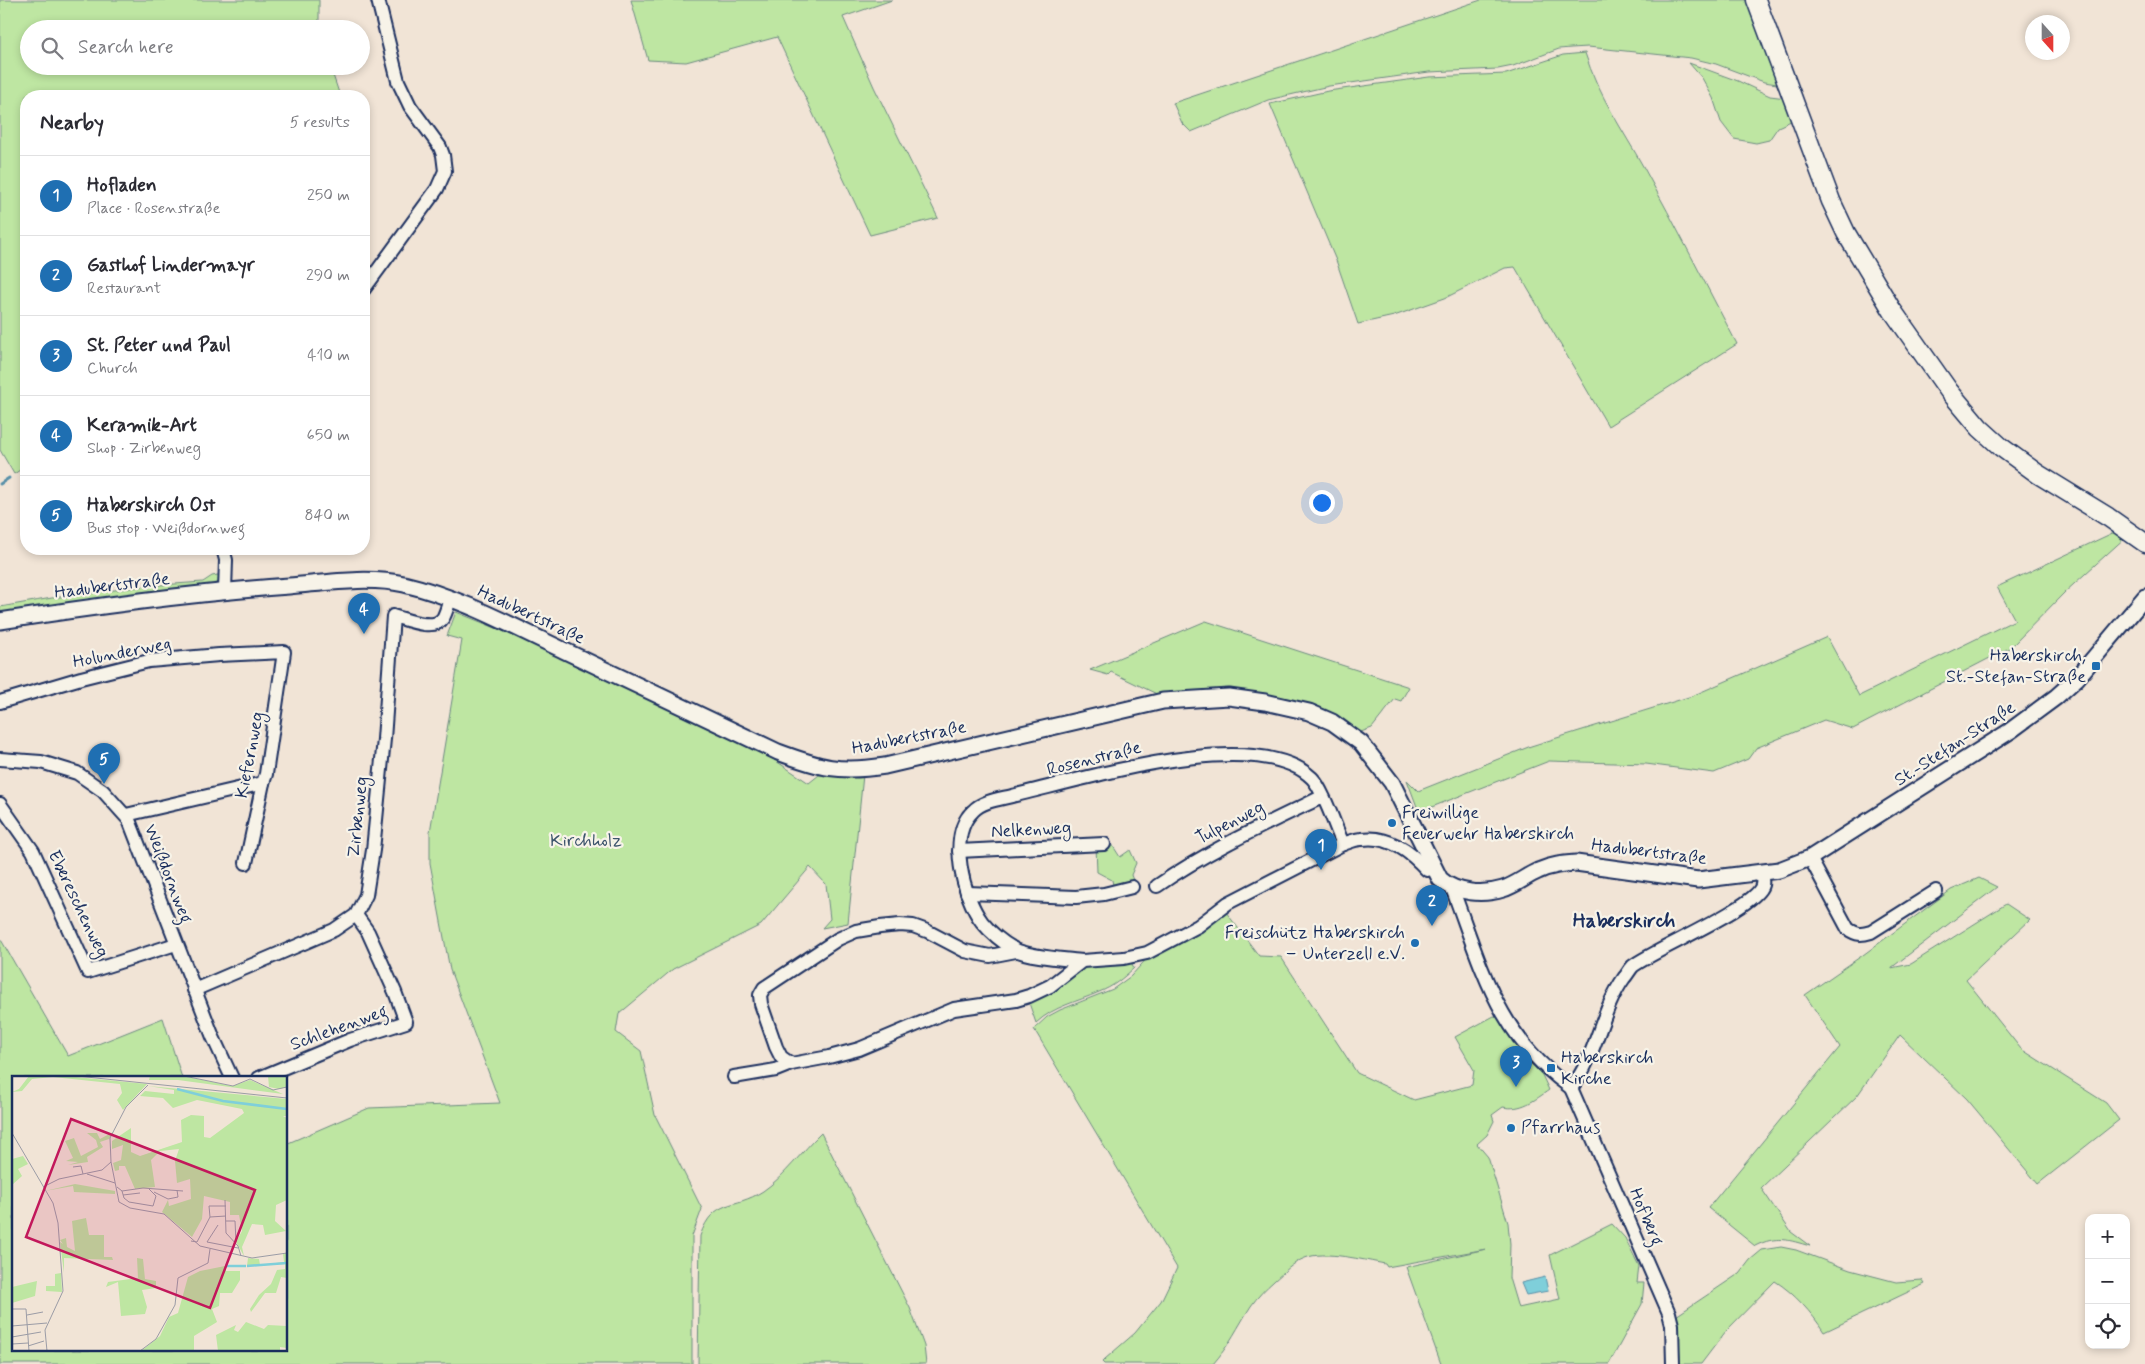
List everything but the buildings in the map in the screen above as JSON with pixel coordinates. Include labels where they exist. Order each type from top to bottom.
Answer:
[{"type":"main road","points":[[1756,0],[1831,200],[1846,233],[1892,310],[1949,391],[1980,428],[2001,447],[2038,474],[2108,517],[2145,543]]},
{"type":"street","points":[[370,280],[437,189],[445,171],[440,147],[410,106],[398,81],[378,0]]},
{"type":"street","points":[[225,555],[225,591]]},
{"type":"street","name":"Hadubertstraße","points":[[0,621],[90,606],[225,591],[376,581],[403,584],[450,599],[513,626],[778,752],[815,766],[830,769],[850,770],[885,766],[1163,701],[1229,697],[1265,702],[1309,712],[1332,722],[1361,743],[1378,764],[1396,792],[1440,879],[1452,888],[1481,892],[1504,889],[1538,871],[1558,864],[1576,863],[1698,880],[1761,873]]},
{"type":"street","name":"St.-Stefan-Straße","points":[[1761,873],[1790,867],[1810,858],[2002,736],[2056,697],[2077,678],[2145,597]]},
{"type":"street","name":"Zirbenweg","points":[[356,915],[366,895],[373,850],[384,739],[393,616],[427,625],[437,624],[443,619],[450,599]]},
{"type":"street","name":"Holunderweg","points":[[0,702],[81,678],[150,661],[284,652]]},
{"type":"street","name":"Kiefernweg","points":[[246,863],[266,774],[284,652]]},
{"type":"street","name":"Rosenstraße","points":[[1016,951],[993,935],[981,921],[967,893],[959,851],[960,836],[967,818],[979,806],[1012,796],[1148,763],[1234,755],[1263,758],[1285,762],[1303,770],[1314,780],[1343,844]]},
{"type":"street","name":"Weißdornweg","points":[[0,759],[41,762],[77,773],[104,791],[130,820],[212,1037],[231,1076]]},
{"type":"street","points":[[126,815],[263,783]]},
{"type":"street","name":"Tulpenweg","points":[[1157,886],[1188,864],[1322,797]]},
{"type":"street","name":"Ebereschenweg","points":[[0,804],[33,851],[88,972],[176,944]]},
{"type":"street","name":"Rosenstraße","points":[[791,1064],[782,1057],[776,1047],[761,1004],[760,995],[764,988],[847,934],[900,925],[913,926],[927,930],[945,942],[965,951],[990,956],[1016,951],[1082,962],[1131,957],[1155,950],[1198,926],[1228,903],[1343,844],[1362,838],[1385,841],[1401,848],[1427,870],[1434,868]]},
{"type":"street","name":"Nelkenweg","points":[[959,851],[1104,844]]},
{"type":"street","points":[[1810,858],[1848,929],[1856,934],[1863,935],[1871,932],[1936,890]]},
{"type":"street","points":[[1452,888],[1477,960],[1499,1008],[1524,1046],[1550,1073],[1571,1088],[1580,1077],[1587,1063],[1615,992],[1632,967],[1741,905],[1760,889],[1762,885],[1761,873]]},
{"type":"street","points":[[967,893],[1076,898],[1132,887]]},
{"type":"street","points":[[194,990],[334,930],[356,915]]},
{"type":"street","name":"Schlehenweg","points":[[264,1076],[350,1040],[406,1022],[395,992],[368,932],[356,915]]},
{"type":"street","points":[[734,1077],[776,1070],[791,1064],[859,1049],[954,1009],[1016,1000],[1029,996],[1050,986],[1082,962]]},
{"type":"street","name":"Hofberg","points":[[1571,1088],[1669,1313],[1672,1325],[1673,1364]]},
{"type":"green space","points":[[0,0],[319,0],[319,20],[20,20],[20,75],[333,75],[338,90],[20,90],[20,470],[14,474],[0,450]]},
{"type":"green space","points":[[631,0],[892,0],[843,17],[874,87],[938,218],[870,235],[777,37],[686,62],[648,60]]},
{"type":"green space","points":[[1481,0],[1750,0],[1780,82],[1777,84],[1764,82],[1716,64],[1691,58],[1588,47],[1559,49],[1513,66],[1498,69],[1429,72],[1329,86],[1268,100],[1191,132],[1182,123],[1173,103]]},
{"type":"green space","points":[[1585,53],[1604,98],[1656,190],[1737,344],[1608,426],[1515,267],[1505,268],[1445,298],[1394,316],[1358,324],[1337,263],[1270,104],[1328,91],[1429,77],[1506,74],[1563,55]]},
{"type":"green space","points":[[1689,63],[1738,81],[1770,96],[1786,98],[1793,120],[1778,127],[1769,140],[1756,143],[1734,139],[1721,122],[1713,98],[1702,78]]},
{"type":"green space","points":[[2119,530],[2127,536],[2064,593],[2011,647],[1853,729],[1824,720],[1756,748],[1748,759],[1714,773],[1646,764],[1549,761],[1419,812],[1407,780],[1418,791],[1531,746],[1692,696],[1827,637],[1859,696],[2015,620],[1997,587]]},
{"type":"green space","points":[[223,574],[219,582],[208,588],[0,615],[0,607],[52,598],[146,586],[203,582],[212,576]]},
{"type":"green space","name":"Kirchholz","points":[[456,612],[508,633],[773,759],[809,783],[819,775],[863,775],[848,923],[822,928],[830,919],[826,884],[810,867],[761,925],[673,969],[619,1014],[616,1032],[641,1051],[655,1115],[702,1209],[692,1236],[692,1364],[0,1364],[0,938],[68,1056],[163,1018],[181,1076],[12,1076],[12,1352],[288,1352],[288,1143],[369,1108],[500,1103],[450,970],[430,863],[430,832],[462,640],[447,636]]},
{"type":"green space","points":[[1206,621],[1409,687],[1401,701],[1395,699],[1372,728],[1358,733],[1309,709],[1163,697],[1111,672],[1108,675],[1090,670]]},
{"type":"green space","points":[[1096,846],[1113,846],[1120,857],[1130,850],[1136,863],[1131,875],[1134,883],[1114,890],[1112,880],[1097,872]]},
{"type":"green space","points":[[1979,878],[1997,887],[1891,968],[1911,964],[2006,904],[2030,920],[1966,980],[2021,1049],[2106,1103],[2119,1120],[2038,1184],[1967,1099],[1900,1035],[1857,1096],[1761,1188],[1791,1232],[1810,1246],[1789,1240],[1777,1240],[1755,1246],[1708,1208],[1840,1047],[1805,995],[1951,890]]},
{"type":"green space","points":[[1226,912],[1259,956],[1281,957],[1357,1073],[1414,1100],[1472,1085],[1474,1070],[1455,1037],[1494,1016],[1500,1017],[1513,1043],[1516,1043],[1519,1048],[1516,1054],[1523,1056],[1542,1075],[1549,1090],[1527,1104],[1510,1108],[1503,1107],[1492,1115],[1494,1121],[1487,1135],[1477,1144],[1488,1157],[1508,1223],[1510,1244],[1509,1278],[1518,1308],[1560,1299],[1550,1255],[1612,1224],[1625,1238],[1639,1266],[1637,1283],[1644,1283],[1642,1304],[1609,1364],[1441,1364],[1406,1267],[1486,1249],[1387,1267],[1385,1264],[1344,1256],[1323,1255],[1305,1258],[1289,1268],[1259,1296],[1213,1364],[1104,1364],[1102,1362],[1135,1333],[1161,1301],[1177,1268],[1034,1029],[1047,1017],[1060,1010],[1113,989],[1131,976],[1150,955]]},
{"type":"green space","points":[[1131,962],[1134,968],[1113,985],[1058,1008],[1036,1023],[1029,1003],[1054,991],[1082,968]]},
{"type":"green space","points":[[821,1133],[910,1308],[924,1346],[926,1364],[698,1364],[700,1236],[706,1224],[718,1210],[753,1197],[771,1185]]},
{"type":"green space","points":[[1781,1247],[1796,1250],[1850,1270],[1896,1282],[1922,1280],[1925,1284],[1824,1332],[1802,1304],[1775,1281],[1726,1331],[1701,1364],[1677,1364],[1676,1316],[1740,1273],[1750,1260],[1762,1250]]},
{"type":"water","points":[[1545,1277],[1548,1291],[1526,1295],[1521,1283]]},
{"type":"waterway","points":[[0,484],[9,478]]},
{"type":"place","name":"Keramik-Art","points":[[364,634]]},
{"type":"place","name":"Haberskirch, St.-Stefan-Straße","points":[[2096,666]]},
{"type":"place","name":"Haberskirch Ost","points":[[104,784]]},
{"type":"place","name":"Freiwillige Feuerwehr Haberskirch","points":[[1392,823]]},
{"type":"place","name":"Hofladen","points":[[1321,870]]},
{"type":"place","name":"Gasthof Lindermayr","points":[[1432,926]]},
{"type":"place","name":"Freischütz Haberskirch – Unterzell e.V.","points":[[1415,943]]},
{"type":"place","name":"Haberskirch Kirche","points":[[1551,1068]]},
{"type":"place","name":"St. Peter und Paul","points":[[1516,1087]]},
{"type":"place","name":"Pfarrhaus","points":[[1511,1128]]},
{"type":"district","name":"Haberskirch","points":[[1624,921]]}]
